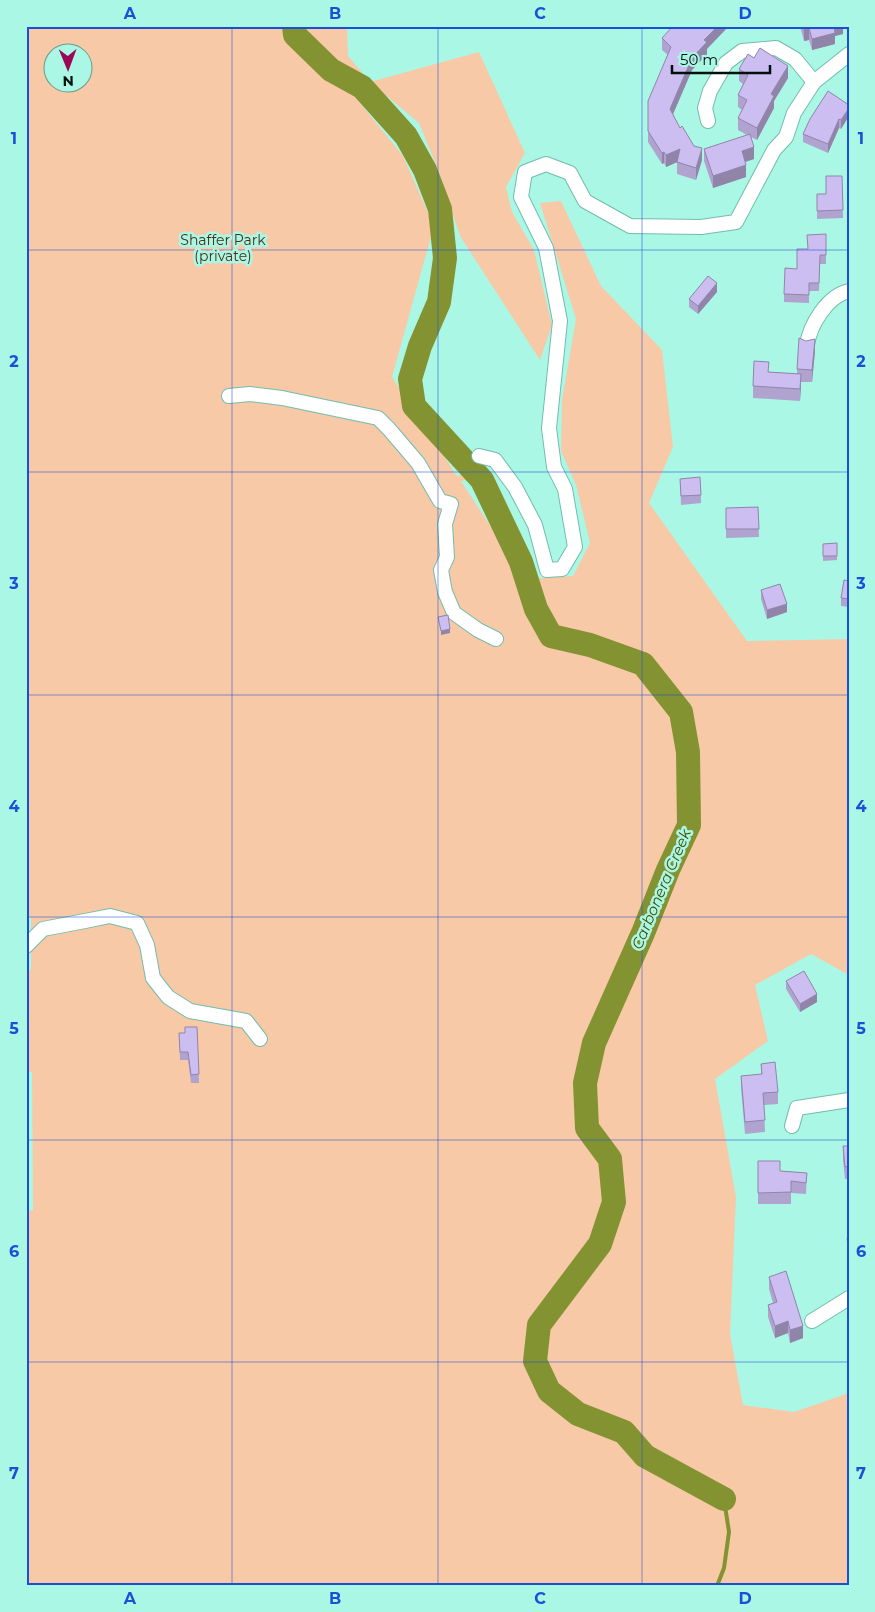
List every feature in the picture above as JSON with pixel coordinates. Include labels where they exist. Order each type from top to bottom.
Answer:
[{"type":"street","points":[[708,121],[705,108],[710,92],[726,63],[742,51],[776,48],[795,59],[814,82]]},
{"type":"street","points":[[479,456],[495,460],[515,487],[534,525],[547,570],[562,569],[575,547],[565,489],[554,468],[549,428],[560,321],[546,248],[521,196],[525,172],[546,164],[570,172],[585,201],[630,226],[701,227],[736,222],[774,150],[786,137],[794,113],[814,82],[849,54]]},
{"type":"street","points":[[807,345],[809,335],[817,319],[830,303],[844,292],[849,291]]},
{"type":"street","points":[[229,396],[250,394],[282,398],[378,418],[390,428],[418,463],[440,501],[451,504],[445,524],[447,557],[441,570],[445,592],[454,613],[478,630],[496,639]]},
{"type":"street","points":[[26,946],[43,930],[85,920],[110,916],[137,923],[147,945],[153,978],[168,997],[190,1010],[246,1021],[260,1039]]},
{"type":"street","points":[[792,1126],[797,1108],[849,1100]]},
{"type":"street","points":[[812,1321],[849,1298]]},
{"type":"green space","name":"Shaffer Park (private)","points":[[26,26],[347,26],[348,56],[370,82],[348,88],[403,156],[434,226],[392,377],[457,476],[466,474],[470,479],[461,481],[525,579],[573,576],[590,543],[576,485],[561,451],[562,400],[576,319],[540,203],[561,201],[601,286],[662,350],[673,447],[649,503],[747,641],[849,639],[849,975],[811,954],[755,985],[768,1041],[715,1079],[736,1197],[730,1334],[743,1405],[794,1412],[849,1393],[849,1586],[26,1586],[26,1211],[33,1210],[32,1072],[26,1072],[26,972],[31,969],[31,916],[26,918]]},
{"type":"green space","points":[[479,52],[525,153],[506,187],[512,212],[534,250],[552,325],[540,360],[460,236],[442,180],[419,123],[370,82]]},
{"type":"building","points":[[673,26],[718,26],[704,40],[707,42],[692,58],[670,109],[680,128],[682,126],[694,146],[702,148],[696,168],[677,162],[680,149],[666,155],[664,152],[662,153],[648,131],[648,101],[671,47],[662,38]]},
{"type":"building","points":[[803,26],[834,26],[835,33],[812,39],[809,28],[804,30]]},
{"type":"building","points":[[760,48],[788,66],[771,94],[774,96],[757,128],[738,118],[747,100],[738,95],[748,75],[739,69],[748,54],[754,58]]},
{"type":"building","points":[[828,91],[849,105],[849,108],[841,120],[839,119],[828,144],[803,134]]},
{"type":"building","points":[[750,134],[754,147],[742,151],[746,165],[713,176],[704,149]]},
{"type":"building","points":[[826,176],[842,176],[843,210],[817,211],[817,194],[826,194]]},
{"type":"building","points":[[826,234],[826,255],[820,255],[819,283],[809,283],[809,295],[784,294],[785,268],[797,269],[797,249],[808,249],[807,235]]},
{"type":"building","points":[[708,276],[717,283],[698,306],[689,299]]},
{"type":"building","points":[[799,338],[806,341],[815,339],[812,370],[797,369]]},
{"type":"building","points":[[754,361],[769,362],[768,372],[801,374],[800,389],[753,386]]},
{"type":"building","points":[[700,477],[701,495],[681,496],[680,479]]},
{"type":"building","points":[[758,507],[759,529],[726,529],[726,508]]},
{"type":"building","points":[[837,543],[837,556],[823,556],[823,544]]},
{"type":"building","points":[[844,580],[849,581],[849,599],[841,598]]},
{"type":"building","points":[[780,584],[787,604],[767,610],[761,590]]},
{"type":"building","points":[[448,615],[450,629],[441,631],[438,617]]},
{"type":"building","points":[[804,971],[817,994],[800,1004],[786,981]]},
{"type":"building","points":[[185,1027],[197,1027],[199,1074],[191,1075],[188,1052],[180,1052],[179,1033],[185,1033]]},
{"type":"building","points":[[775,1062],[778,1092],[763,1093],[765,1120],[745,1122],[741,1076],[762,1074],[761,1064]]},
{"type":"building","points":[[843,1146],[849,1146],[849,1166],[845,1167]]},
{"type":"building","points":[[758,1161],[780,1161],[780,1171],[807,1173],[806,1183],[791,1181],[791,1192],[758,1193]]},
{"type":"building","points":[[847,1238],[849,1238],[849,1254]]},
{"type":"building","points":[[786,1271],[803,1326],[790,1330],[788,1321],[775,1326],[768,1305],[777,1302],[769,1277]]},
{"type":"waterway","name":"Carbonera Creek","points":[[294,26],[295,35],[331,70],[362,87],[406,136],[425,170],[440,209],[445,258],[439,302],[420,346],[410,379],[414,406],[482,480],[521,562],[536,609],[551,636],[590,645],[643,664],[681,712],[688,752],[689,825],[594,1043],[585,1083],[587,1128],[610,1159],[614,1202],[600,1244],[539,1325],[535,1361],[549,1391],[578,1414],[624,1432],[645,1456],[724,1499]]},
{"type":"waterway","name":"Carbonera Creek","points":[[717,1586],[724,1568],[729,1532],[724,1499]]}]
